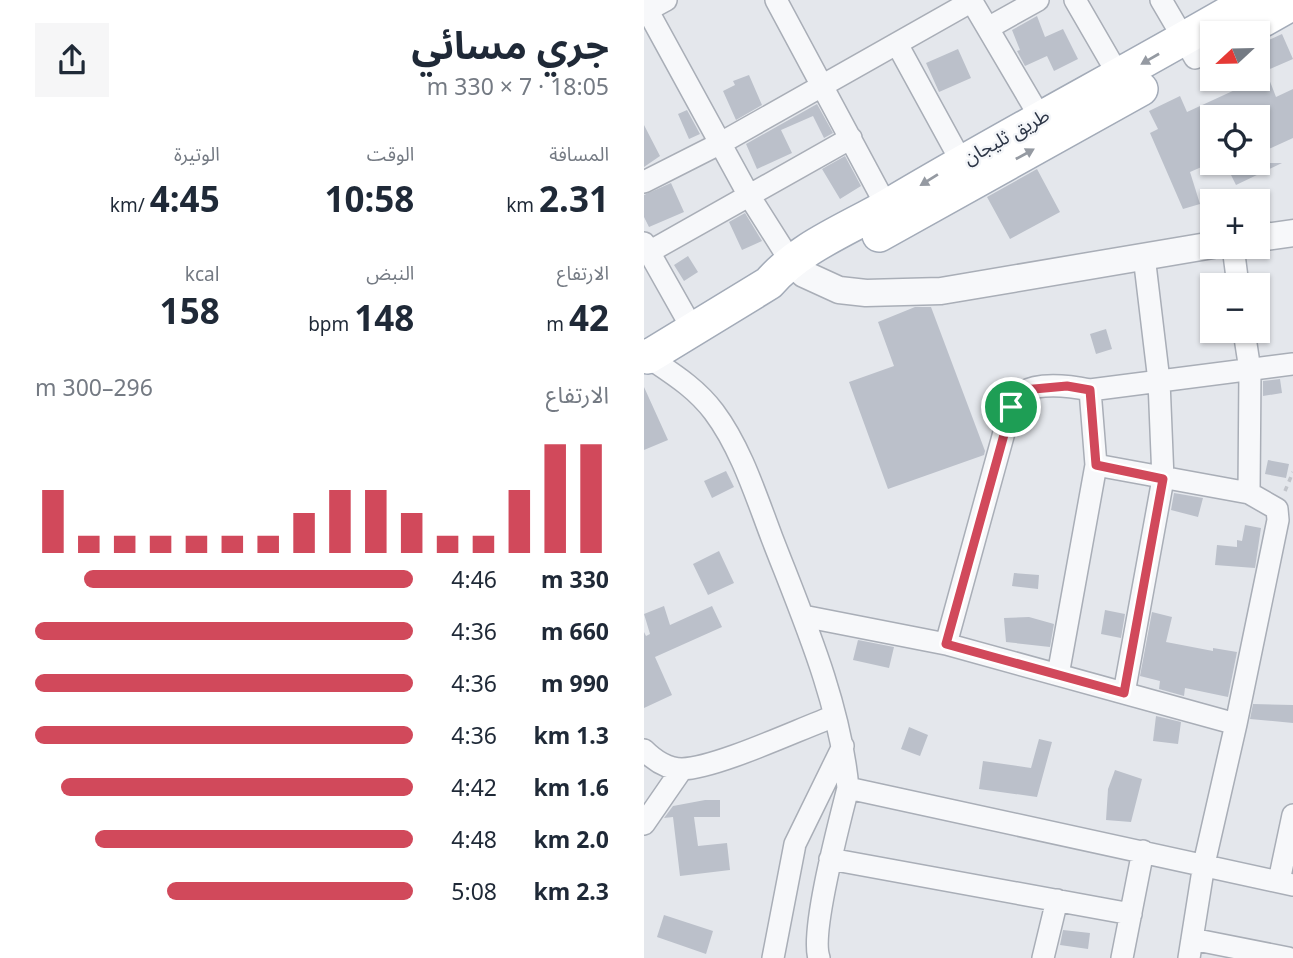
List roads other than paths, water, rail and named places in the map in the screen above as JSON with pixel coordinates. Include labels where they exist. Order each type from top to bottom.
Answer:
[{"type":"main road","name":"طريق ثليجان","points":[[788,273],[898,226],[1197,49],[1251,0]]},
{"type":"main road","points":[[1261,21],[1293,3]]},
{"type":"main road","name":"طريق ثليجان","points":[[645,358],[788,273],[887,206],[961,161],[1119,76],[1197,49]]},
{"type":"street","points":[[775,0],[887,206]]},
{"type":"street","points":[[644,182],[823,87],[972,0],[1040,117]]},
{"type":"street","points":[[988,28],[1038,0]]},
{"type":"street","points":[[1075,0],[1119,76]]},
{"type":"street","points":[[1161,0],[1197,49]]},
{"type":"street","points":[[650,6],[788,273],[853,292],[941,291],[1200,247]]},
{"type":"street","points":[[897,44],[961,161]]},
{"type":"street","points":[[693,330],[646,247],[851,138]]},
{"type":"street","points":[[1270,236],[1293,233]]},
{"type":"street","points":[[1124,693],[1163,479],[1159,381],[1144,256]]},
{"type":"street","points":[[1246,343],[1250,370],[1250,493]]},
{"type":"street","points":[[645,358],[692,387],[715,414],[744,467],[803,617],[844,744],[848,788],[830,859],[818,939],[819,958]]},
{"type":"street","points":[[946,644],[1015,395],[1023,390],[1067,386],[1090,390],[1293,364]]},
{"type":"street","points":[[1058,675],[1096,465],[1090,390]]},
{"type":"street","points":[[1096,465],[1250,493],[1277,509],[1278,520],[1204,864],[1190,949],[1289,958]]},
{"type":"street","points":[[803,617],[946,644],[1236,724]]},
{"type":"street","points":[[644,750],[666,766],[682,769],[709,764],[835,716]]},
{"type":"street","points":[[773,958],[796,844],[844,744]]},
{"type":"street","points":[[644,824],[682,769]]},
{"type":"street","points":[[848,788],[1286,883],[1293,815]]},
{"type":"street","points":[[1122,958],[1143,851]]},
{"type":"street","points":[[830,859],[1131,914]]},
{"type":"street","points":[[1043,958],[1057,900]]}]
